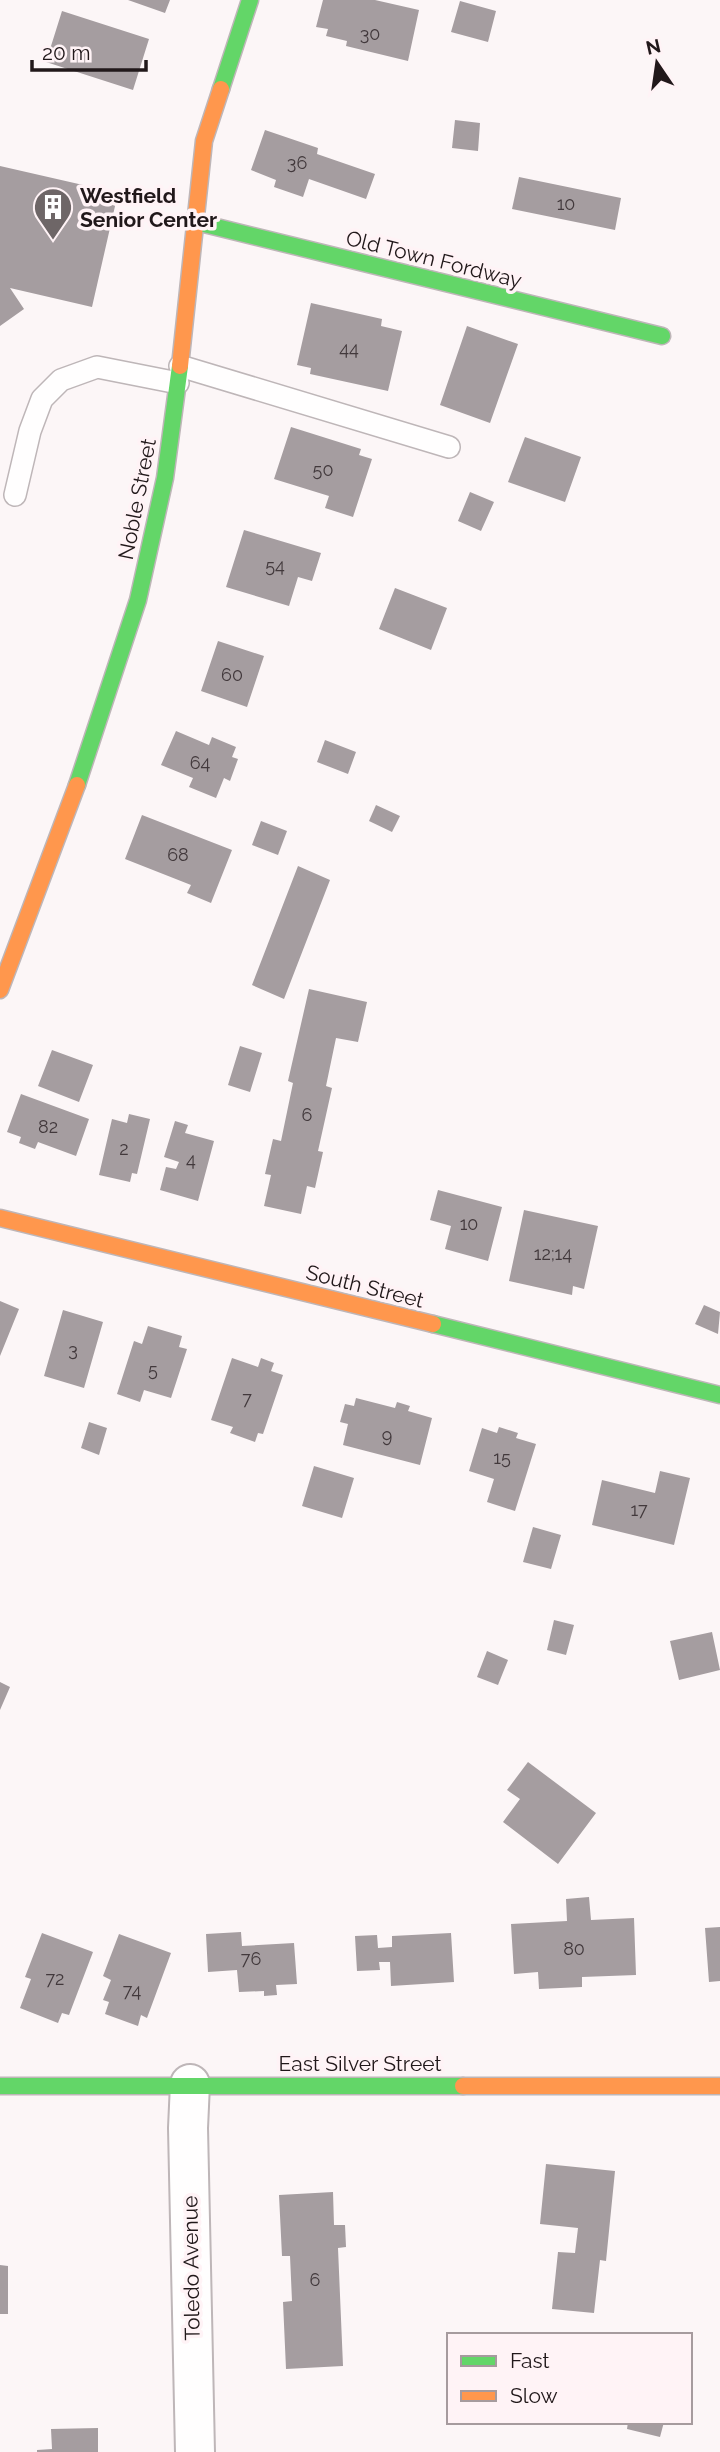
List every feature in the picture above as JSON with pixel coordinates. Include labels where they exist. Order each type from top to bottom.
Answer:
[{"type":"street","name":"Noble Street","points":[[0,990],[60,837],[138,600],[165,478],[204,141],[250,0]]},
{"type":"street","name":"Old Town Fordway","points":[[196,222],[662,336]]},
{"type":"street","name":"South Street","points":[[0,1218],[720,1395]]},
{"type":"street","name":"Toledo Avenue","points":[[190,2084],[188,2128],[195,2452]]},
{"type":"street","name":"East Silver Street","points":[[0,2086],[720,2086]]},
{"type":"lane","points":[[15,495],[30,432],[42,399],[50,388],[82,370],[97,366],[179,374],[449,447]]},
{"type":"building","points":[[128,0],[170,0],[165,13]]},
{"type":"building","points":[[323,0],[375,0],[419,10],[408,61],[346,46],[347,41],[326,36],[328,29],[316,27]]},
{"type":"building","points":[[460,1],[496,11],[488,42],[451,32]]},
{"type":"building","points":[[62,11],[149,39],[133,90],[46,62]]},
{"type":"building","points":[[455,120],[480,123],[478,151],[452,148]]},
{"type":"building","points":[[265,130],[318,148],[317,154],[375,174],[366,199],[309,179],[303,197],[274,187],[276,180],[251,170]]},
{"type":"building","name":"Westfield Senior Center","points":[[0,166],[118,193],[92,307],[10,288],[24,309],[0,326]]},
{"type":"building","points":[[519,177],[621,198],[615,230],[512,209]]},
{"type":"building","points":[[311,303],[382,319],[381,326],[402,331],[388,391],[310,374],[311,368],[297,365]]},
{"type":"building","points":[[467,326],[518,344],[490,423],[440,405]]},
{"type":"building","points":[[291,427],[361,449],[359,455],[372,459],[353,517],[325,508],[329,496],[274,479]]},
{"type":"building","points":[[525,437],[581,457],[565,502],[508,482]]},
{"type":"building","points":[[470,492],[494,502],[481,531],[458,521]]},
{"type":"building","points":[[244,530],[321,553],[312,581],[298,577],[289,606],[226,587]]},
{"type":"building","points":[[395,588],[447,608],[431,650],[379,629]]},
{"type":"building","points":[[218,641],[264,656],[247,707],[201,691]]},
{"type":"building","points":[[176,731],[209,745],[212,737],[236,747],[232,757],[238,759],[230,781],[224,778],[216,798],[189,787],[193,778],[161,765]]},
{"type":"building","points":[[325,740],[356,752],[348,774],[317,762]]},
{"type":"building","points":[[376,805],[400,816],[392,832],[369,821]]},
{"type":"building","points":[[142,815],[232,850],[211,903],[187,893],[191,885],[125,859]]},
{"type":"building","points":[[261,821],[287,831],[278,855],[252,845]]},
{"type":"building","points":[[298,866],[330,880],[284,999],[252,985]]},
{"type":"building","points":[[309,989],[367,1002],[358,1042],[336,1038],[326,1086],[332,1088],[318,1151],[323,1152],[315,1188],[307,1186],[301,1214],[264,1206],[271,1175],[265,1174],[273,1139],[281,1141],[293,1083],[288,1081]]},
{"type":"building","points":[[240,1046],[262,1053],[250,1092],[228,1085]]},
{"type":"building","points":[[52,1050],[93,1065],[79,1102],[38,1086]]},
{"type":"building","points":[[21,1094],[89,1119],[76,1156],[38,1142],[35,1149],[19,1143],[21,1137],[7,1132]]},
{"type":"building","points":[[129,1114],[150,1119],[137,1174],[132,1173],[130,1182],[99,1175],[112,1119],[127,1123]]},
{"type":"building","points":[[175,1121],[188,1125],[185,1133],[214,1141],[198,1201],[160,1190],[166,1167],[176,1169],[179,1162],[164,1157]]},
{"type":"building","points":[[438,1190],[502,1207],[488,1261],[445,1249],[451,1226],[430,1220]]},
{"type":"building","points":[[524,1210],[598,1226],[584,1289],[573,1286],[572,1295],[509,1281]]},
{"type":"building","points":[[0,1301],[19,1309],[0,1356]]},
{"type":"building","points":[[704,1305],[720,1312],[718,1334],[695,1324]]},
{"type":"building","points":[[63,1310],[103,1322],[84,1388],[44,1376]]},
{"type":"building","points":[[148,1326],[182,1336],[179,1347],[187,1349],[171,1398],[144,1390],[140,1402],[117,1394],[134,1341],[142,1344]]},
{"type":"building","points":[[232,1358],[258,1367],[261,1358],[274,1363],[271,1371],[283,1375],[263,1434],[258,1433],[255,1442],[230,1433],[233,1427],[211,1420]]},
{"type":"building","points":[[356,1398],[395,1408],[397,1402],[410,1406],[408,1411],[432,1418],[420,1465],[343,1445],[348,1424],[340,1422],[345,1404],[354,1406]]},
{"type":"building","points":[[89,1422],[107,1428],[99,1455],[81,1448]]},
{"type":"building","points":[[499,1427],[518,1433],[516,1438],[536,1444],[515,1511],[487,1502],[494,1479],[469,1471],[482,1428],[497,1433]]},
{"type":"building","points":[[314,1466],[354,1478],[342,1518],[302,1506]]},
{"type":"building","points":[[660,1471],[690,1478],[674,1545],[592,1525],[602,1480],[655,1493]]},
{"type":"building","points":[[533,1527],[561,1535],[551,1569],[523,1562]]},
{"type":"building","points":[[554,1620],[574,1625],[566,1655],[547,1650]]},
{"type":"building","points":[[712,1632],[720,1670],[679,1680],[670,1641]]},
{"type":"building","points":[[487,1651],[508,1660],[498,1685],[477,1677]]},
{"type":"building","points":[[0,1682],[10,1687],[0,1710]]},
{"type":"building","points":[[528,1762],[596,1813],[558,1864],[503,1822],[520,1799],[507,1790]]},
{"type":"building","points":[[589,1897],[591,1920],[634,1918],[636,1975],[582,1977],[582,1987],[539,1989],[538,1972],[514,1974],[511,1924],[567,1921],[566,1899]]},
{"type":"building","points":[[720,1927],[720,1981],[709,1982],[705,1928]]},
{"type":"building","points":[[241,1932],[242,1946],[294,1943],[297,1984],[276,1985],[277,1995],[264,1996],[264,1991],[239,1992],[237,1970],[208,1972],[206,1934]]},
{"type":"building","points":[[42,1933],[93,1952],[69,2015],[62,2013],[58,2023],[20,2008],[31,1979],[25,1977]]},
{"type":"building","points":[[451,1933],[454,1982],[391,1986],[390,1962],[379,1962],[380,1970],[357,1971],[355,1936],[377,1935],[378,1948],[392,1947],[392,1936]]},
{"type":"building","points":[[119,1934],[171,1953],[147,2018],[141,2015],[138,2026],[105,2014],[109,2002],[103,2000],[111,1980],[103,1976]]},
{"type":"building","points":[[546,2164],[615,2171],[606,2261],[600,2260],[594,2313],[552,2309],[558,2252],[575,2253],[578,2228],[540,2224]]},
{"type":"building","points":[[333,2192],[334,2225],[345,2225],[346,2247],[338,2248],[343,2366],[286,2369],[283,2302],[292,2301],[290,2256],[282,2256],[279,2195]]},
{"type":"building","points":[[0,2265],[8,2266],[8,2314],[0,2314]]},
{"type":"building","points":[[628,2424],[663,2424],[660,2437],[627,2429]]},
{"type":"building","points":[[98,2428],[98,2452],[37,2452],[52,2449],[51,2429]]},
{"type":"traffic: fast","points":[[221,89],[250,0]]},
{"type":"traffic: fast","points":[[196,222],[662,336]]},
{"type":"traffic: fast","points":[[77,785],[138,600],[165,478],[180,366]]},
{"type":"traffic: fast","points":[[433,1324],[720,1395]]},
{"type":"traffic: fast","points":[[0,2086],[463,2086]]},
{"type":"traffic: slow","points":[[180,366],[204,141],[221,89]]},
{"type":"traffic: slow","points":[[0,990],[77,785]]},
{"type":"traffic: slow","points":[[0,1218],[433,1324]]},
{"type":"traffic: slow","points":[[463,2086],[720,2086]]},
{"type":"place","name":"Westfield Senior Center","points":[[53,241]]}]
